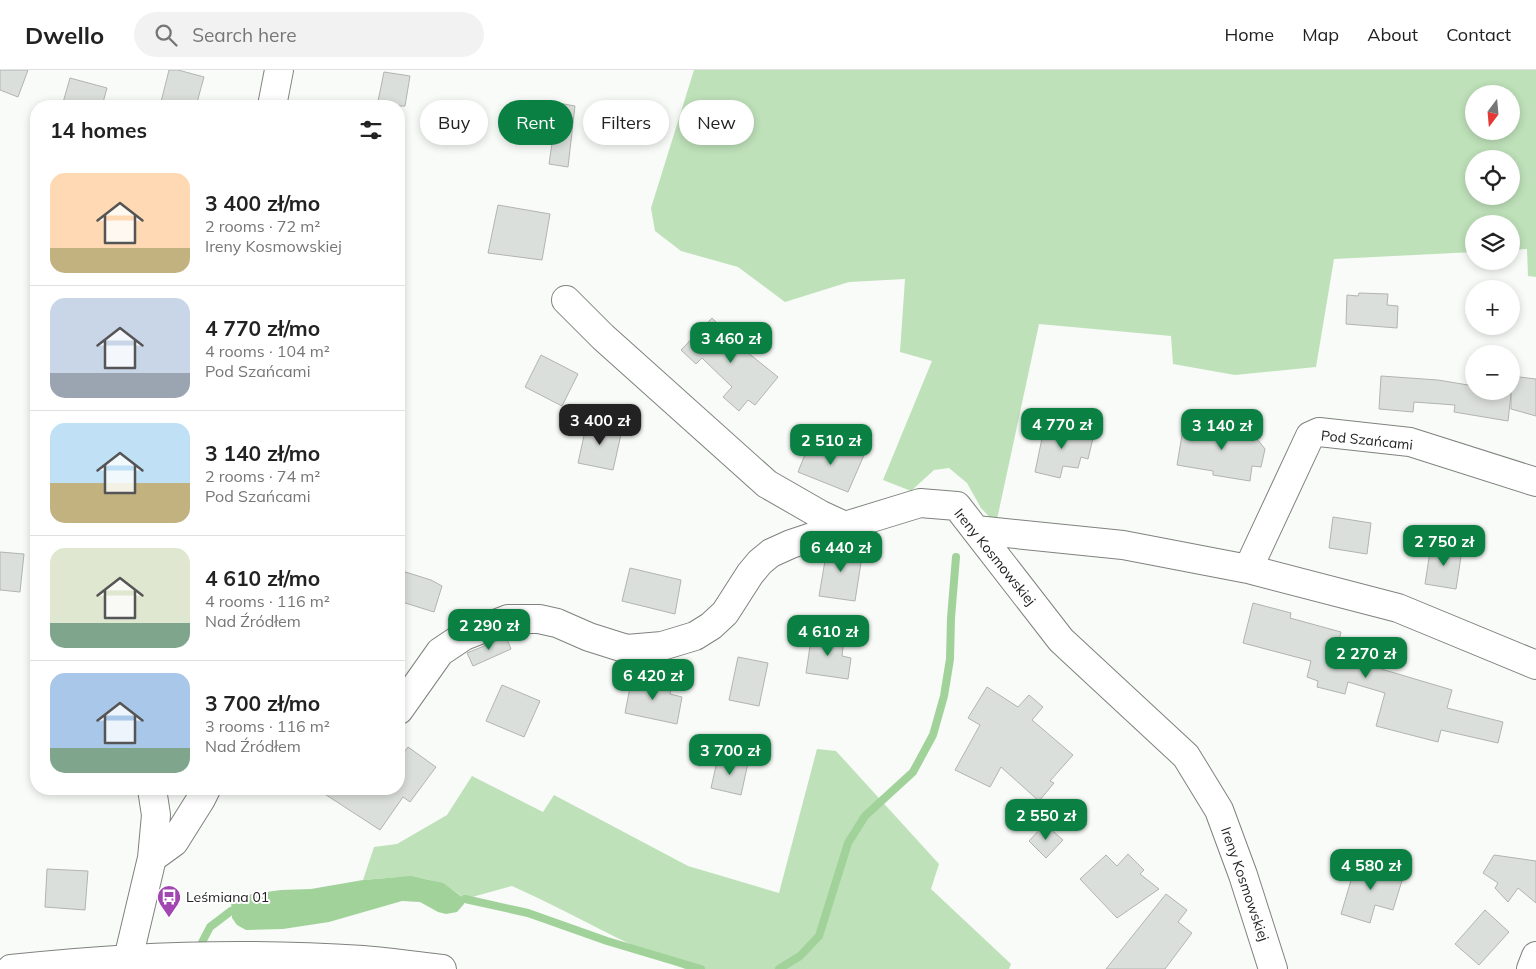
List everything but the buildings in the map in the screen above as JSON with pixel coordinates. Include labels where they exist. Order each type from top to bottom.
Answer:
[{"type":"street","points":[[273,100],[279,70]]},
{"type":"street","points":[[566,300],[603,337],[767,484],[821,515],[845,526]]},
{"type":"street","name":"Pod Szańcami","points":[[1248,569],[1310,436],[1319,432],[1410,442],[1536,482]]},
{"type":"street","name":"Ireny Kosmowskiej","points":[[405,702],[440,652],[464,636],[508,619],[539,619],[557,623],[589,637],[627,649],[662,646],[695,636],[711,626],[725,613],[755,568],[771,553],[791,544],[920,503],[957,506],[1061,640],[1186,756],[1219,810],[1243,875],[1273,969]]},
{"type":"street","points":[[976,530],[1123,545],[1248,569],[1398,608],[1536,665]]},
{"type":"street","points":[[128,959],[152,858],[156,814],[153,795]]},
{"type":"street","points":[[152,858],[174,842],[204,795]]},
{"type":"street","points":[[11,969],[80,966],[128,959],[171,956],[210,956],[278,963],[364,960],[442,969]]},
{"type":"street","points":[[1531,969],[1536,956]]},
{"type":"shaded area","points":[[694,70],[1536,70],[1536,277],[1528,276],[1527,249],[1520,249],[1520,215],[1465,215],[1465,252],[1334,259],[1316,367],[1235,375],[1173,364],[1171,336],[1039,324],[996,524],[981,508],[967,483],[949,468],[934,470],[911,491],[883,480],[932,361],[900,352],[905,279],[849,282],[785,302],[738,267],[681,251],[655,231],[651,208],[679,118],[679,145],[754,145],[754,100],[685,100]]},
{"type":"shaded area","points":[[817,749],[836,751],[939,864],[931,889],[1011,964],[1009,969],[685,969],[641,950],[512,886],[465,899],[453,890],[429,880],[404,877],[363,880],[374,847],[397,844],[447,815],[472,776],[543,812],[554,795],[688,866],[779,893]]},
{"type":"shaded area","points":[[411,876],[443,883],[465,899],[464,904],[457,912],[446,914],[438,912],[420,902],[402,901],[329,922],[283,929],[246,930],[237,925],[232,918],[231,900],[238,896],[281,890],[311,889],[363,880]]},
{"type":"waterway","points":[[779,969],[800,956],[819,936],[848,843],[865,816],[913,772],[933,735],[944,696],[950,659],[956,557]]},
{"type":"waterway","points":[[465,899],[528,913],[607,941],[701,969]]},
{"type":"waterway","points":[[198,950],[210,927],[231,911]]},
{"type":"place","name":"Leśmiana 01","points":[[169,918]]}]
